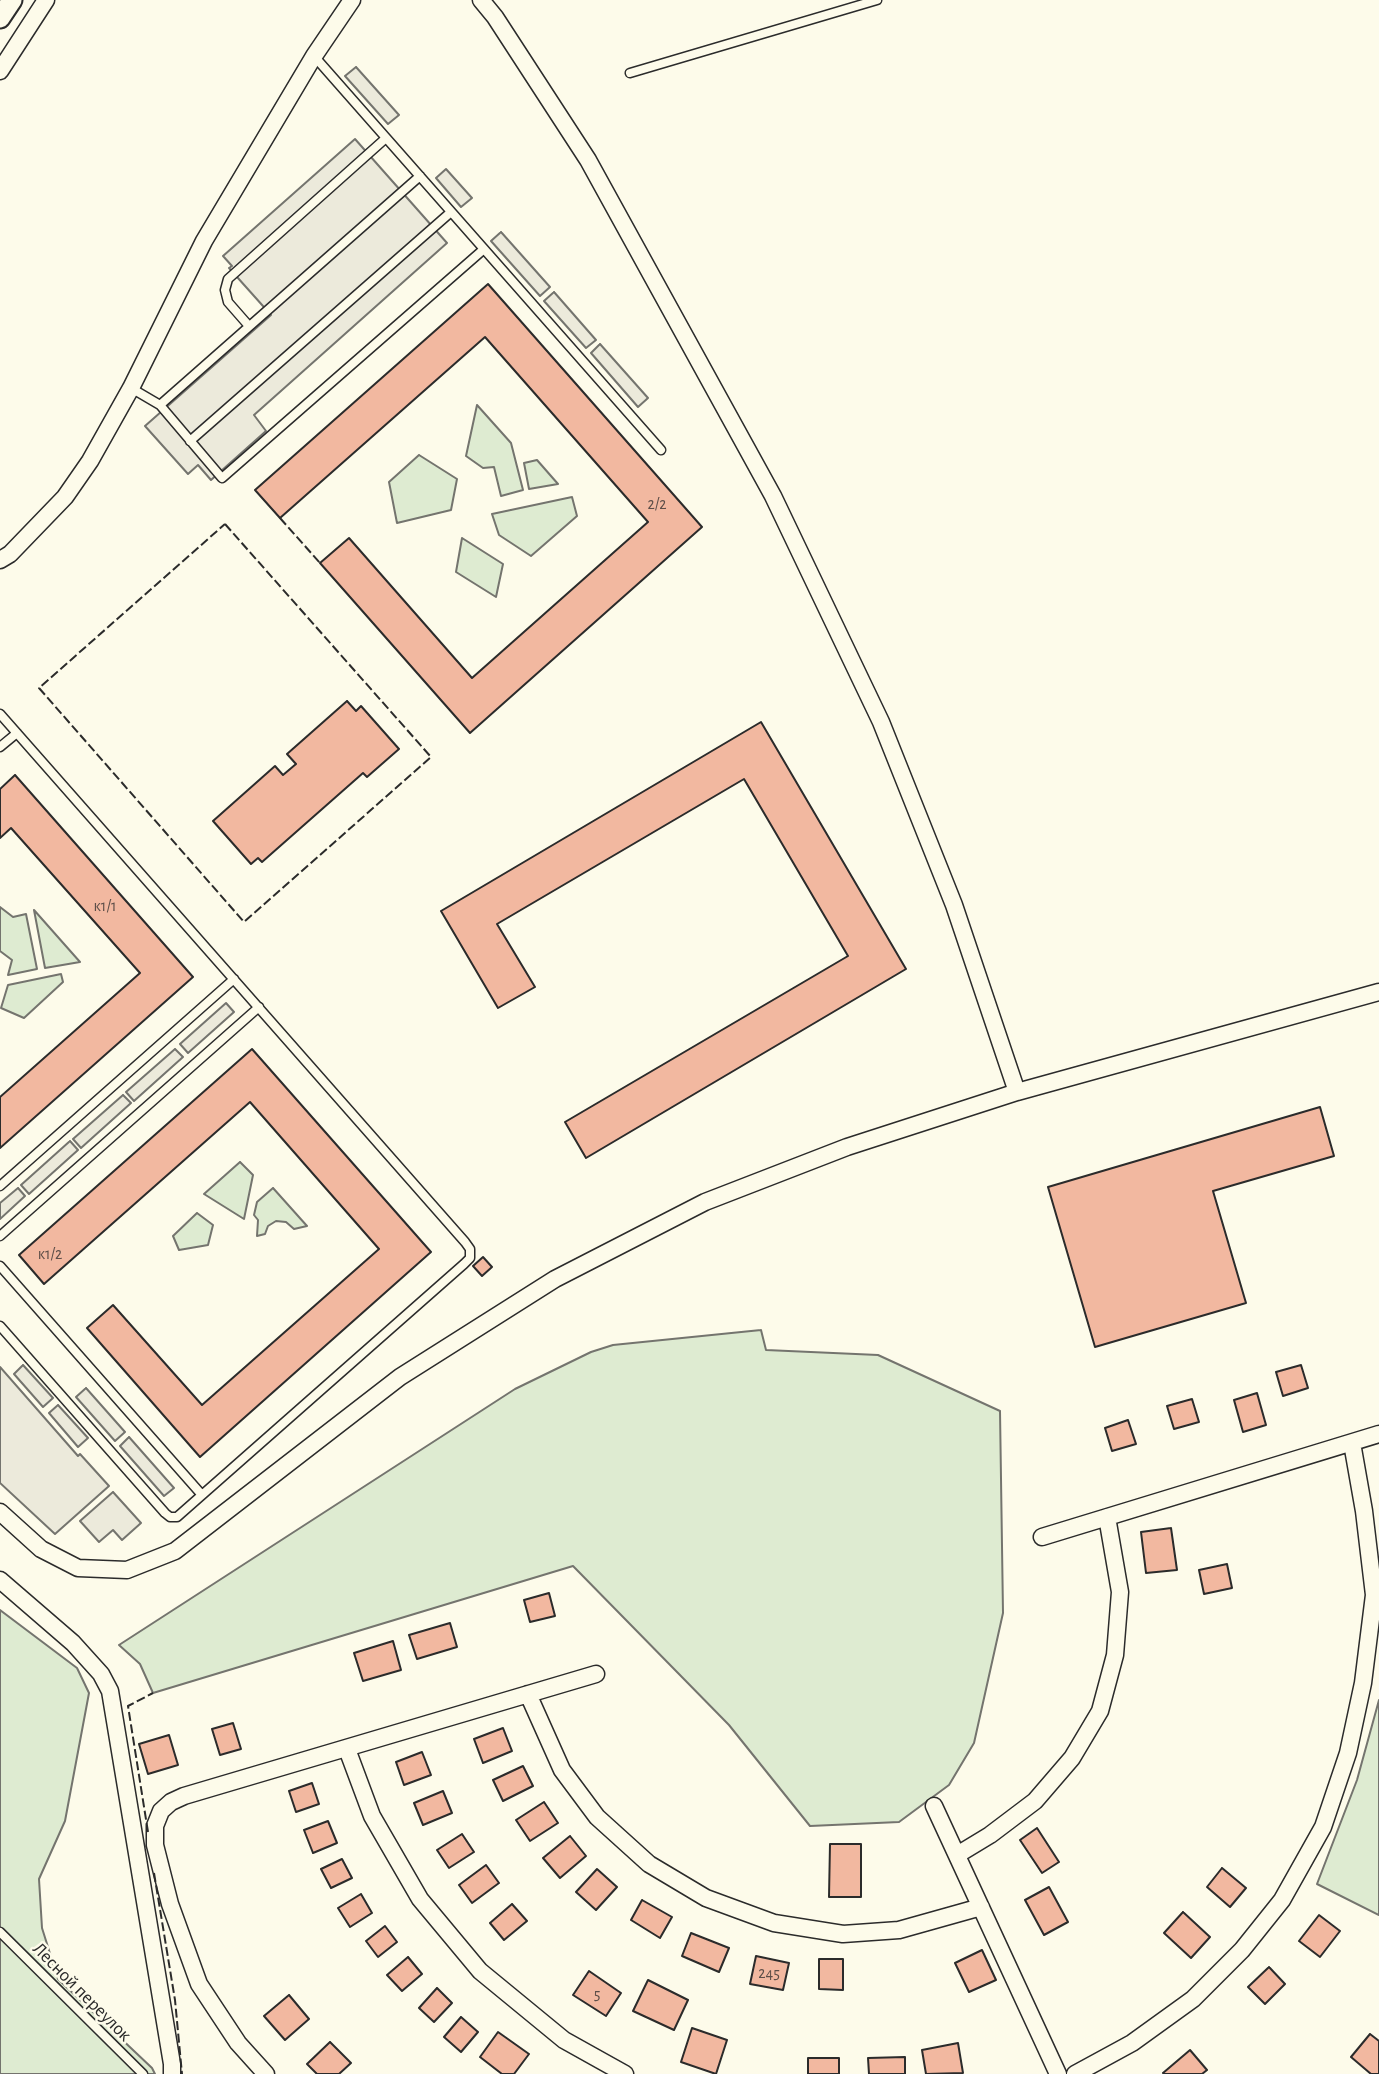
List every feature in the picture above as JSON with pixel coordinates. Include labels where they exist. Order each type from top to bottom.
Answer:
[{"type":"street","points":[[0,18],[12,0]]},
{"type":"street","points":[[0,71],[46,0]]},
{"type":"street","points":[[0,560],[10,554],[65,497],[90,461],[131,387],[204,241],[314,57],[352,0]]},
{"type":"street","points":[[481,0],[495,17],[588,160],[773,496],[881,722],[954,905],[1017,1092]]},
{"type":"street","points":[[0,1511],[41,1549],[78,1568],[127,1570],[175,1550],[400,1377],[555,1279],[705,1202],[847,1147],[1017,1092],[1379,992]]},
{"type":"street","points":[[1042,1536],[1379,1434]]},
{"type":"street","points":[[1075,2074],[1132,2043],[1193,1999],[1242,1950],[1282,1900],[1322,1827],[1348,1753],[1363,1683],[1374,1595],[1364,1511],[1352,1443]]},
{"type":"street","points":[[957,1855],[990,1835],[1035,1801],[1072,1758],[1100,1711],[1115,1655],[1120,1592],[1107,1517]]},
{"type":"street","points":[[0,1580],[73,1643],[101,1674],[110,1691],[172,2074]]},
{"type":"street","points":[[265,2074],[238,2043],[199,1984],[170,1904],[155,1845],[155,1826],[161,1811],[184,1796],[596,1674]]},
{"type":"street","points":[[528,1694],[562,1770],[597,1817],[649,1864],[706,1898],[774,1923],[843,1934],[899,1930],[981,1907]]},
{"type":"street","points":[[347,1749],[372,1816],[420,1899],[471,1961],[564,2040],[625,2074]]},
{"type":"street","points":[[934,1806],[1058,2074]]},
{"type":"lane","points":[[630,73],[877,0]]},
{"type":"lane","points":[[314,57],[661,450]]},
{"type":"lane","points":[[249,326],[228,302],[225,290],[228,279],[386,138]]},
{"type":"lane","points":[[160,405],[420,176]]},
{"type":"lane","points":[[190,441],[450,212]]},
{"type":"lane","points":[[131,387],[160,405],[222,478],[484,249]]},
{"type":"lane","points":[[0,714],[470,1250],[470,1258],[177,1517],[170,1517],[0,1326]]},
{"type":"lane","points":[[0,747],[17,733]]},
{"type":"lane","points":[[0,1186],[234,979]]},
{"type":"lane","points":[[0,1236],[258,1007]]},
{"type":"lane","points":[[0,1266],[202,1495]]},
{"type":"lane","name":"Лесной переулок","points":[[0,1932],[143,2074]]},
{"type":"green space","points":[[477,405],[511,443],[523,490],[501,496],[494,467],[483,468],[466,456]]},
{"type":"green space","points":[[419,455],[457,479],[451,510],[397,523],[389,482]]},
{"type":"green space","points":[[537,460],[558,484],[529,489],[524,463]]},
{"type":"green space","points":[[572,497],[577,516],[531,556],[499,535],[492,514]]},
{"type":"green space","points":[[462,538],[503,564],[496,597],[456,572]]},
{"type":"green space","points":[[0,907],[13,917],[26,914],[37,969],[8,975],[12,960],[0,951]]},
{"type":"green space","points":[[34,910],[80,962],[45,968]]},
{"type":"green space","points":[[61,974],[63,982],[24,1018],[1,1008],[8,985]]},
{"type":"green space","points":[[240,1162],[253,1175],[244,1219],[204,1194]]},
{"type":"green space","points":[[273,1188],[307,1226],[294,1229],[286,1222],[276,1221],[268,1226],[265,1234],[257,1236],[258,1220],[254,1215],[257,1202]]},
{"type":"green space","points":[[197,1213],[213,1225],[208,1245],[179,1250],[173,1236]]},
{"type":"green space","points":[[761,1330],[766,1350],[878,1355],[1000,1411],[1003,1613],[974,1743],[949,1785],[899,1822],[810,1826],[729,1725],[573,1566],[153,1693],[140,1664],[119,1645],[515,1389],[591,1352],[613,1345]]},
{"type":"green space","points":[[0,1610],[77,1668],[89,1693],[65,1821],[39,1879],[42,1928],[58,1979],[152,2068],[155,2074],[0,2074]]},
{"type":"green space","points":[[1379,1700],[1379,1915],[1317,1884],[1357,1780]]},
{"type":"shaded area","points":[[356,67],[399,115],[388,124],[345,76]]},
{"type":"shaded area","points":[[355,139],[447,243],[254,415],[266,431],[211,480],[198,465],[188,474],[145,426],[271,315],[229,268],[232,266],[223,256]]},
{"type":"shaded area","points":[[446,169],[472,198],[461,207],[436,178]]},
{"type":"shaded area","points":[[501,232],[550,287],[540,296],[491,241]]},
{"type":"shaded area","points":[[554,292],[596,340],[586,348],[544,301]]},
{"type":"shaded area","points":[[600,344],[648,398],[638,407],[591,353]]},
{"type":"shaded area","points":[[226,1003],[234,1012],[188,1053],[180,1044]]},
{"type":"shaded area","points":[[175,1049],[183,1057],[134,1101],[126,1092]]},
{"type":"shaded area","points":[[123,1095],[131,1103],[81,1148],[73,1139]]},
{"type":"shaded area","points":[[70,1141],[78,1150],[29,1194],[21,1185]]},
{"type":"shaded area","points":[[18,1188],[25,1196],[0,1219],[0,1203]]},
{"type":"shaded area","points":[[23,1365],[53,1398],[43,1407],[14,1374]]},
{"type":"shaded area","points":[[0,1367],[78,1456],[80,1454],[109,1486],[55,1534],[0,1483]]},
{"type":"shaded area","points":[[86,1388],[125,1432],[115,1441],[76,1397]]},
{"type":"shaded area","points":[[58,1405],[88,1438],[78,1447],[49,1413]]},
{"type":"shaded area","points":[[129,1437],[174,1488],[164,1496],[120,1446]]},
{"type":"shaded area","points":[[113,1492],[141,1523],[122,1540],[113,1530],[99,1542],[80,1521]]},
{"type":"building","points":[[488,284],[702,527],[470,733],[320,563],[349,538],[472,678],[648,522],[485,337],[280,518],[255,490]]},
{"type":"building","points":[[347,701],[356,711],[361,706],[399,749],[367,777],[363,773],[262,862],[258,858],[251,864],[213,821],[275,766],[283,775],[296,764],[287,754]]},
{"type":"building","points":[[761,722],[906,969],[586,1158],[565,1122],[848,956],[744,779],[497,924],[535,987],[498,1008],[441,911]]},
{"type":"building","points":[[15,775],[193,977],[0,1148],[0,1097],[140,973],[11,828],[0,838],[0,789]]},
{"type":"building","points":[[252,1049],[431,1252],[200,1457],[87,1328],[113,1305],[202,1405],[379,1249],[250,1102],[44,1284],[19,1255]]},
{"type":"building","points":[[1320,1107],[1334,1156],[1213,1191],[1246,1303],[1095,1347],[1048,1187]]},
{"type":"building","points":[[483,1257],[492,1267],[482,1276],[473,1266]]},
{"type":"building","points":[[1301,1365],[1308,1388],[1283,1396],[1276,1372]]},
{"type":"building","points":[[1257,1393],[1266,1425],[1243,1432],[1234,1400]]},
{"type":"building","points":[[1192,1399],[1199,1422],[1174,1429],[1167,1406]]},
{"type":"building","points":[[1128,1420],[1136,1444],[1112,1451],[1105,1428]]},
{"type":"building","points":[[1171,1528],[1177,1570],[1146,1573],[1141,1532]]},
{"type":"building","points":[[1227,1564],[1232,1588],[1204,1594],[1199,1570]]},
{"type":"building","points":[[549,1593],[555,1616],[530,1622],[524,1600]]},
{"type":"building","points":[[450,1623],[457,1647],[417,1659],[409,1635]]},
{"type":"building","points":[[393,1641],[401,1670],[363,1681],[354,1653]]},
{"type":"building","points":[[233,1723],[241,1749],[220,1755],[212,1729]]},
{"type":"building","points":[[503,1728],[512,1751],[483,1763],[474,1739]]},
{"type":"building","points":[[169,1735],[178,1765],[148,1774],[139,1744]]},
{"type":"building","points":[[422,1752],[431,1775],[404,1785],[396,1762]]},
{"type":"building","points":[[523,1766],[533,1786],[503,1801],[493,1780]]},
{"type":"building","points":[[312,1783],[319,1804],[296,1812],[289,1791]]},
{"type":"building","points":[[443,1791],[452,1813],[423,1825],[414,1803]]},
{"type":"building","points":[[544,1802],[558,1823],[530,1841],[516,1820]]},
{"type":"building","points":[[328,1821],[337,1843],[313,1853],[304,1830]]},
{"type":"building","points":[[1037,1828],[1059,1862],[1042,1873],[1020,1840]]},
{"type":"building","points":[[462,1834],[474,1852],[449,1868],[437,1850]]},
{"type":"building","points":[[570,1836],[586,1856],[560,1878],[543,1858]]},
{"type":"building","points":[[830,1844],[861,1844],[861,1897],[829,1897]]},
{"type":"building","points":[[342,1859],[352,1878],[331,1888],[321,1869]]},
{"type":"building","points":[[486,1865],[499,1883],[472,1903],[459,1885]]},
{"type":"building","points":[[1222,1868],[1246,1888],[1230,1907],[1207,1887]]},
{"type":"building","points":[[597,1869],[617,1887],[596,1910],[576,1892]]},
{"type":"building","points":[[1049,1887],[1068,1922],[1044,1935],[1025,1900]]},
{"type":"building","points":[[361,1894],[372,1913],[350,1927],[338,1908]]},
{"type":"building","points":[[642,1900],[672,1917],[660,1938],[631,1920]]},
{"type":"building","points":[[512,1904],[527,1921],[504,1940],[490,1923]]},
{"type":"building","points":[[1183,1912],[1210,1937],[1191,1958],[1164,1933]]},
{"type":"building","points":[[1319,1915],[1340,1931],[1320,1957],[1299,1941]]},
{"type":"building","points":[[385,1926],[397,1942],[378,1957],[366,1941]]},
{"type":"building","points":[[691,1933],[729,1948],[719,1972],[682,1956]]},
{"type":"building","points":[[982,1950],[996,1980],[969,1992],[955,1963]]},
{"type":"building","points":[[756,1956],[789,1963],[783,1990],[750,1984]]},
{"type":"building","points":[[408,1957],[422,1974],[402,1991],[387,1975]]},
{"type":"building","points":[[819,1959],[843,1959],[843,1990],[819,1989]]},
{"type":"building","points":[[1269,1967],[1285,1984],[1265,2004],[1248,1987]]},
{"type":"building","points":[[589,1971],[621,1993],[606,2016],[573,1995]]},
{"type":"building","points":[[648,1980],[688,2000],[674,2030],[633,2011]]},
{"type":"building","points":[[437,1988],[452,2003],[434,2022],[419,2008]]},
{"type":"building","points":[[289,1995],[309,2019],[285,2040],[264,2016]]},
{"type":"building","points":[[461,2017],[478,2032],[461,2052],[444,2037]]},
{"type":"building","points":[[692,2028],[727,2040],[716,2074],[681,2062]]},
{"type":"building","points":[[498,2032],[529,2054],[514,2074],[502,2074],[480,2057]]},
{"type":"building","points":[[1370,2034],[1379,2041],[1379,2074],[1371,2074],[1351,2057]]},
{"type":"building","points":[[330,2042],[351,2063],[339,2074],[317,2074],[307,2064]]},
{"type":"building","points":[[958,2043],[963,2073],[926,2074],[922,2050]]},
{"type":"building","points":[[1190,2050],[1207,2070],[1202,2074],[1163,2073]]},
{"type":"building","points":[[905,2057],[905,2074],[869,2074],[868,2058]]},
{"type":"building","points":[[808,2058],[839,2058],[839,2074],[808,2074]]},
{"type":"fence","points":[[280,518],[320,563]]},
{"type":"fence","points":[[225,524],[431,757],[244,922],[39,688],[225,524]]},
{"type":"fence","points":[[148,1832],[128,1706],[153,1693]]},
{"type":"fence","points":[[154,1873],[175,2000],[182,2074]]}]
